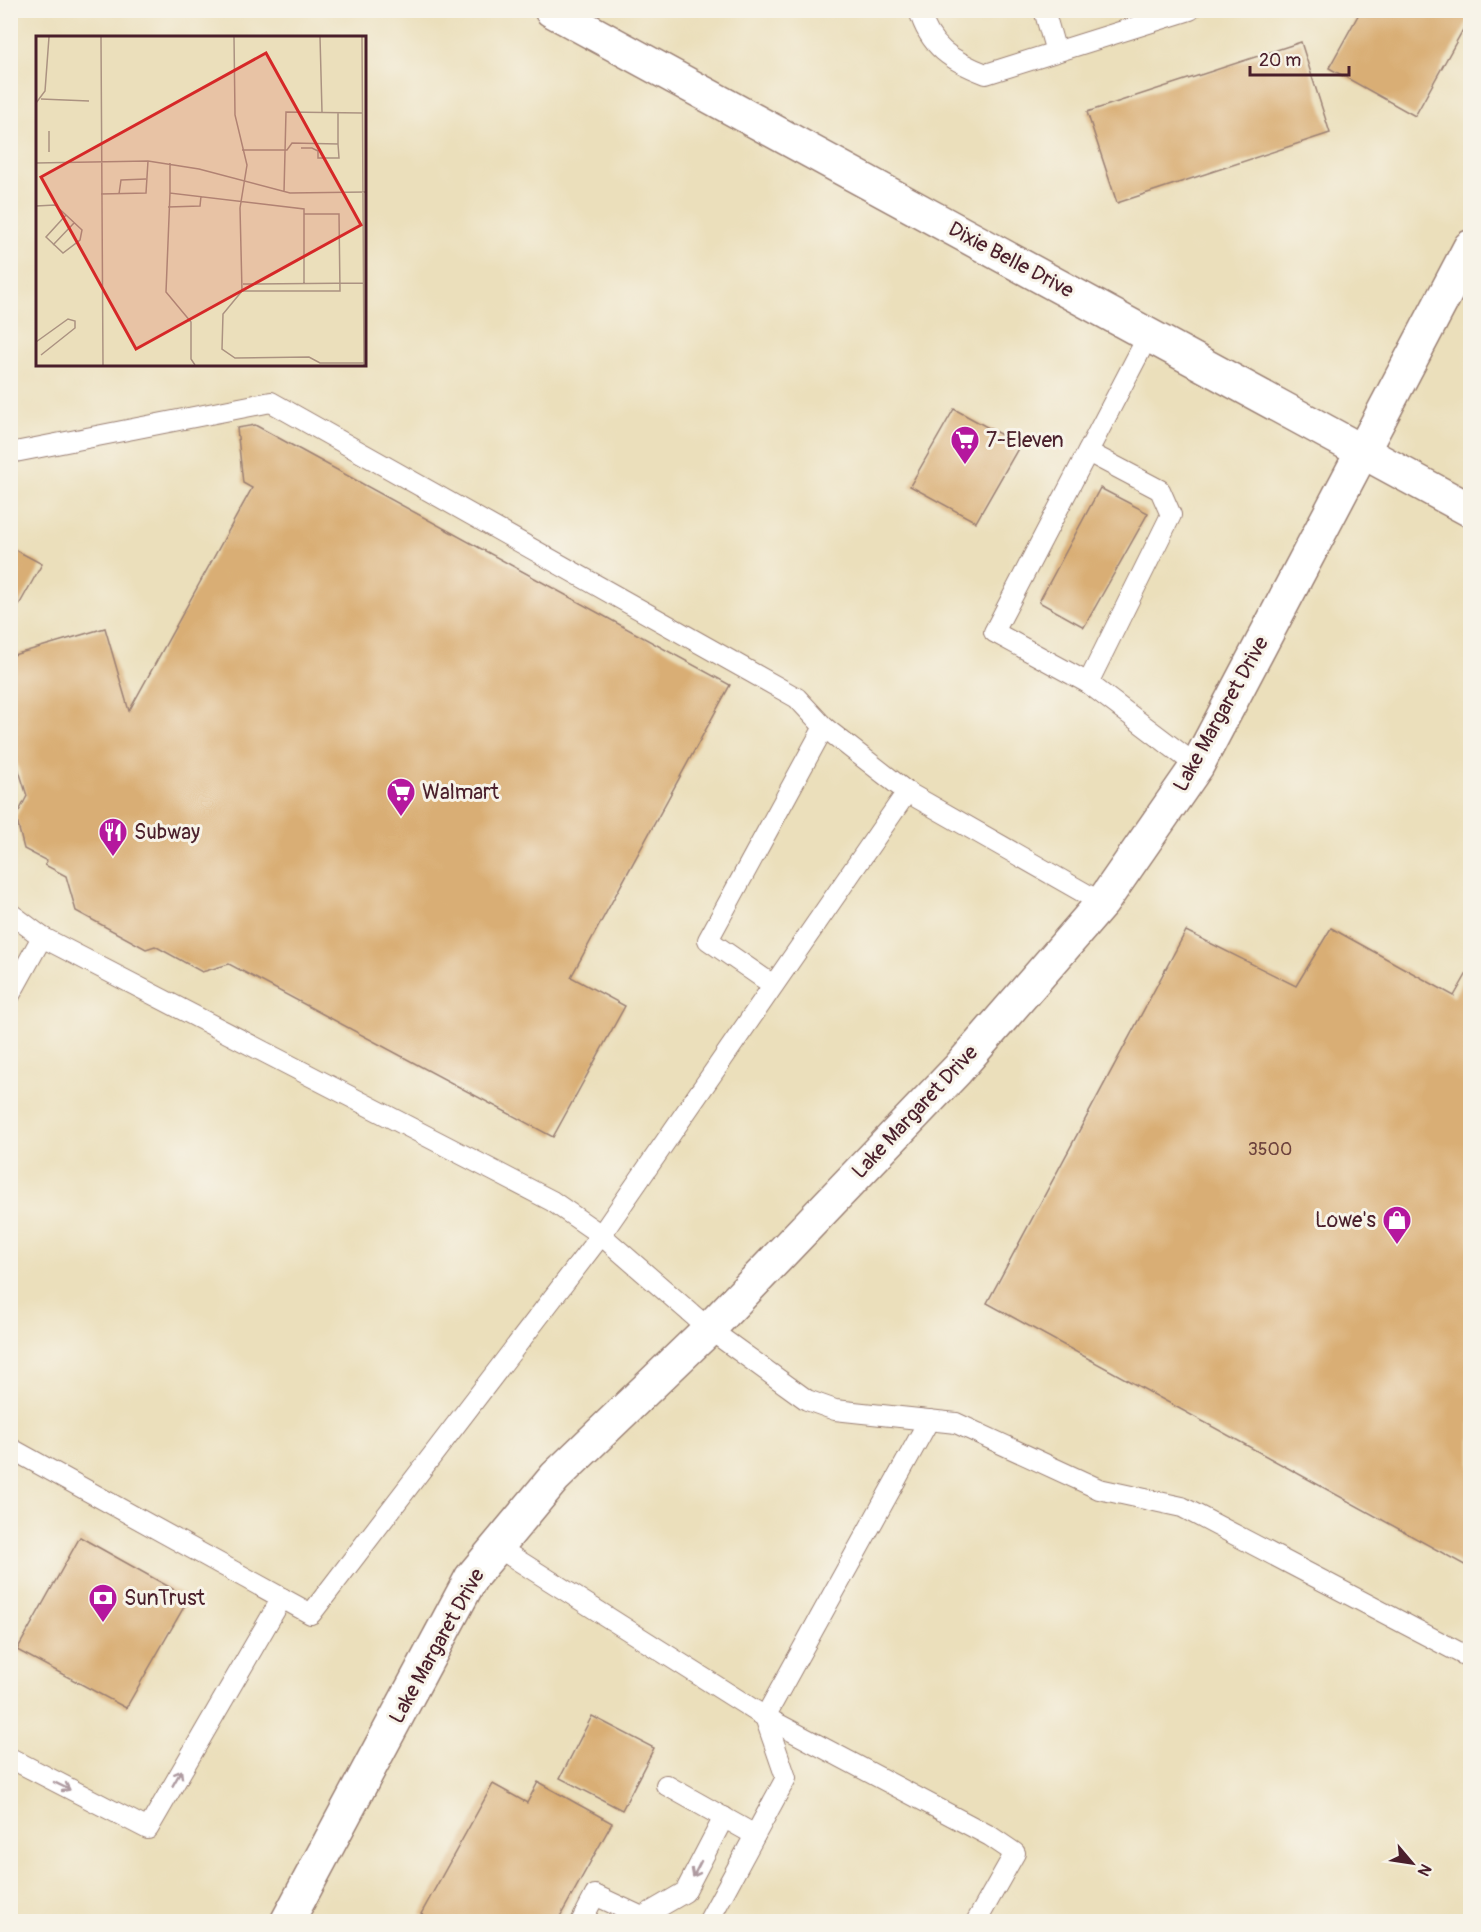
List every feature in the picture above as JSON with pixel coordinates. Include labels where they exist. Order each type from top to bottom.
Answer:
[{"type":"street","name":"Dixie Belle Drive","points":[[551,10],[1470,510]]},
{"type":"street","name":"Lake Margaret Drive","points":[[287,1922],[471,1578],[555,1477],[709,1329],[957,1070],[1101,903],[1197,766],[1470,247]]},
{"type":"lane","points":[[919,10],[925,30],[955,62],[986,74],[1056,52],[1136,19],[1190,10]]},
{"type":"lane","points":[[1044,10],[1056,52]]},
{"type":"lane","points":[[1149,334],[994,632],[1088,683],[1197,766]]},
{"type":"lane","points":[[10,453],[271,402],[797,698],[824,727],[907,792],[1101,903]]},
{"type":"lane","points":[[1088,452],[1160,490],[1171,515],[1088,683]]},
{"type":"lane","points":[[773,985],[708,940],[824,727]]},
{"type":"lane","points":[[10,1448],[310,1614],[601,1235],[907,792]]},
{"type":"lane","points":[[10,913],[42,937],[552,1201],[601,1235],[709,1329],[807,1400],[835,1410],[956,1424],[1099,1489],[1182,1507],[1470,1658]]},
{"type":"lane","points":[[10,996],[42,937]]},
{"type":"lane","points":[[708,1922],[786,1778],[765,1717],[929,1420]]},
{"type":"lane","points":[[497,1547],[765,1717],[990,1836],[1015,1853],[976,1922]]},
{"type":"lane","points":[[10,1758],[148,1829],[282,1598]]},
{"type":"lane","points":[[666,1785],[756,1835]]},
{"type":"lane","points":[[581,1922],[596,1895],[642,1917],[685,1892],[724,1817]]},
{"type":"building","points":[[1361,10],[1470,10],[1470,17],[1415,116],[1329,68]]},
{"type":"building","points":[[1301,42],[1330,133],[1117,203],[1087,112]]},
{"type":"building","name":"7-Eleven","points":[[954,409],[1020,445],[976,522],[910,486]]},
{"type":"building","points":[[255,425],[730,685],[571,977],[625,1006],[553,1137],[229,964],[202,972],[155,946],[146,949],[76,911],[66,876],[45,865],[47,861],[24,849],[16,817],[27,796],[10,742],[10,656],[105,628],[129,711],[252,488],[243,483],[237,428]]},
{"type":"building","name":"7-Eleven","points":[[1100,488],[1148,513],[1084,627],[1039,602]]},
{"type":"building","points":[[10,547],[42,564],[10,621]]},
{"type":"building","points":[[1331,928],[1454,996],[1470,968],[1470,1568],[987,1303],[1186,931],[1296,986]]},
{"type":"building","name":"SunTrust","points":[[80,1537],[189,1598],[126,1708],[17,1650]]},
{"type":"building","points":[[592,1716],[654,1748],[622,1810],[560,1778]]},
{"type":"building","points":[[538,1782],[612,1823],[557,1922],[434,1922],[421,1914],[493,1784],[527,1803]]},
{"type":"place","name":"7-Eleven","points":[[965,466]]},
{"type":"place","name":"Walmart","points":[[401,818]]},
{"type":"place","name":"Subway","points":[[113,858]]},
{"type":"place","name":"Lowe's","points":[[1397,1246]]},
{"type":"place","name":"SunTrust","points":[[103,1624]]}]
